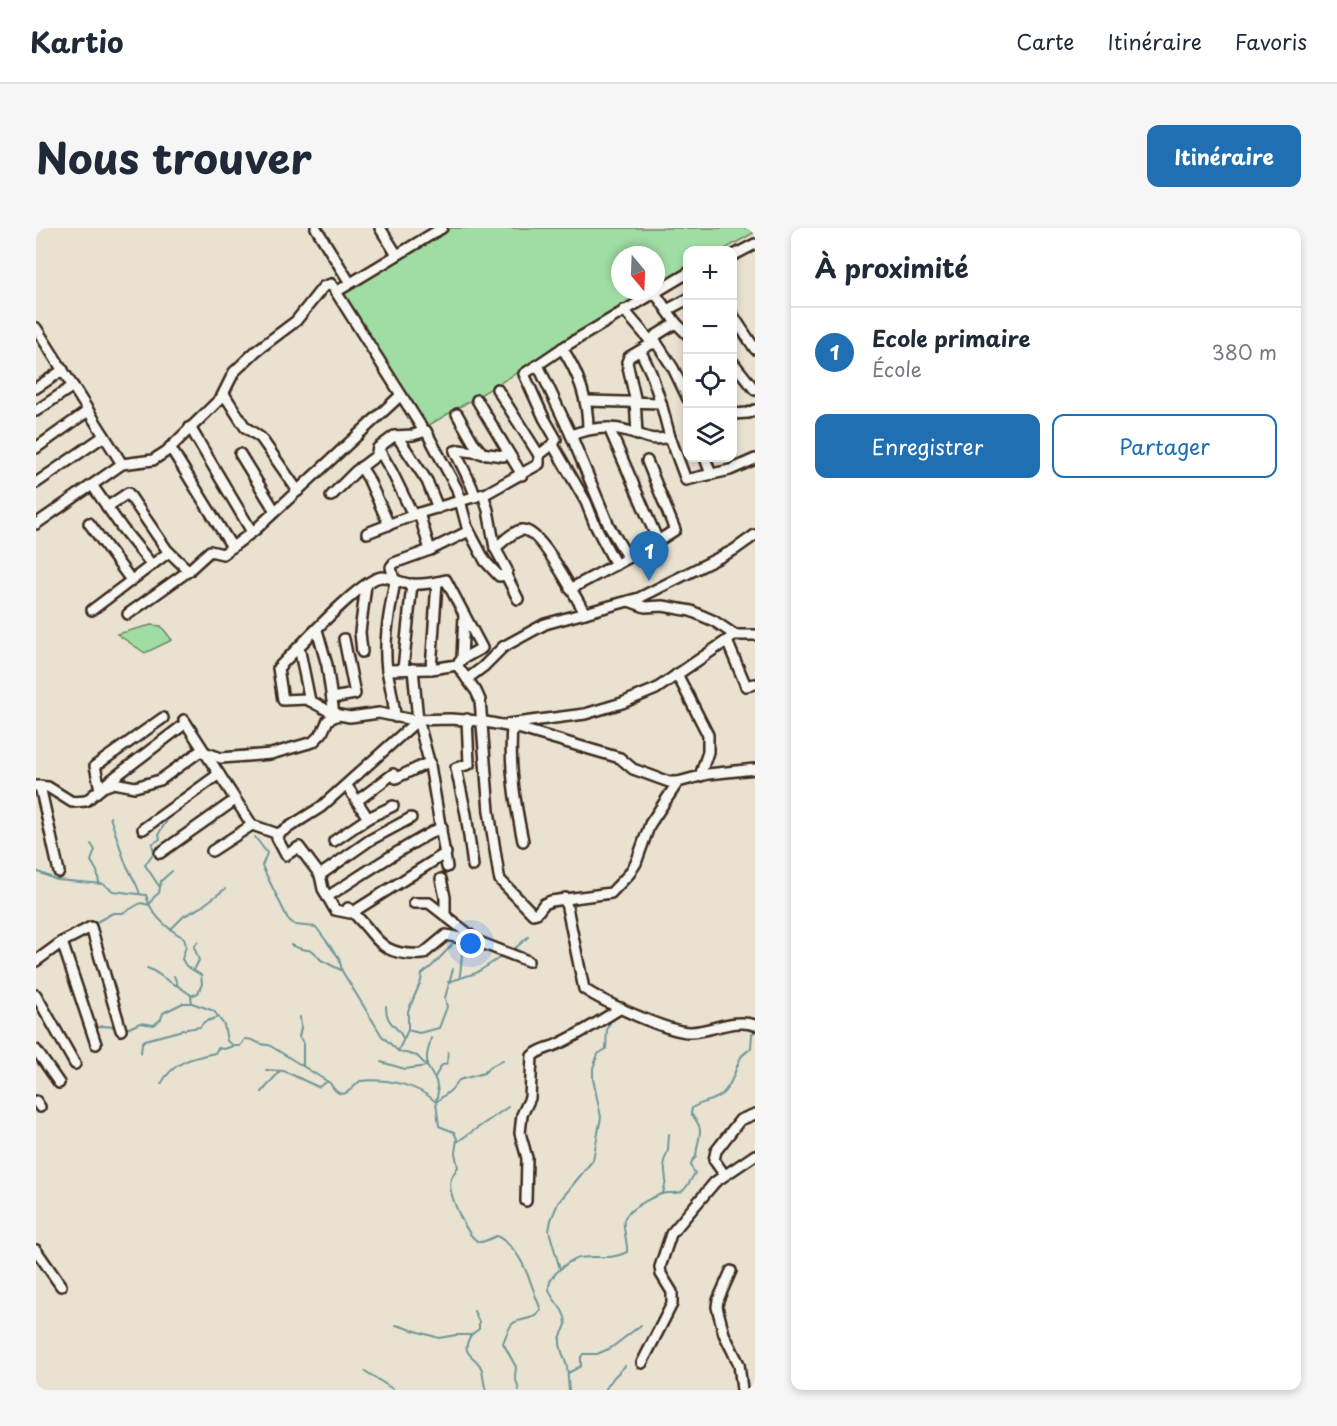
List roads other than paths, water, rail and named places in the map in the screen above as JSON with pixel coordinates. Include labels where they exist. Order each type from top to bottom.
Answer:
[{"type":"street","points":[[316,228],[350,283]]},
{"type":"street","points":[[380,228],[397,255]]},
{"type":"street","points":[[336,292],[442,228]]},
{"type":"street","points":[[737,253],[755,244]]},
{"type":"street","points":[[665,287],[683,276]]},
{"type":"street","points":[[36,524],[122,464],[153,460],[170,447],[224,394],[234,372],[256,351],[296,321],[323,287],[331,284],[426,431],[457,489],[469,531],[485,561],[499,576],[506,575]]},
{"type":"street","points":[[539,455],[556,439],[544,418],[525,372],[642,300]]},
{"type":"street","points":[[660,300],[683,331]]},
{"type":"street","points":[[667,310],[685,300]]},
{"type":"street","points":[[624,310],[673,368],[683,390]]},
{"type":"street","points":[[737,322],[755,349]]},
{"type":"street","points":[[637,435],[636,402],[627,362],[629,357],[654,343],[655,336],[676,323]]},
{"type":"street","points":[[36,328],[122,464]]},
{"type":"street","points":[[36,348],[45,342]]},
{"type":"street","points":[[562,348],[572,364],[586,402],[588,429]]},
{"type":"street","points":[[641,352],[651,373],[685,479],[738,467],[755,459]]},
{"type":"street","points":[[538,365],[571,435],[604,514],[628,558]]},
{"type":"street","points":[[737,367],[755,390]]},
{"type":"street","points":[[36,388],[63,370]]},
{"type":"street","points":[[36,411],[73,386]]},
{"type":"street","points":[[367,533],[416,514],[479,495],[538,465],[539,455],[497,389]]},
{"type":"street","points":[[224,394],[245,427],[261,438],[298,490]]},
{"type":"street","points":[[128,614],[189,571],[210,551],[223,554],[252,532],[401,395]]},
{"type":"street","points":[[477,400],[522,475]]},
{"type":"street","points":[[586,402],[661,403]]},
{"type":"street","points":[[36,448],[88,411]]},
{"type":"street","points":[[737,414],[754,413]]},
{"type":"street","points":[[457,414],[473,442],[483,454]]},
{"type":"street","points":[[190,427],[252,532]]},
{"type":"street","points":[[571,435],[588,429],[609,428],[625,430],[652,440],[670,437]]},
{"type":"street","points":[[609,428],[658,541]]},
{"type":"street","points":[[331,496],[376,456],[378,448],[394,436],[426,431]]},
{"type":"street","points":[[36,483],[104,436]]},
{"type":"street","points":[[397,436],[427,481],[438,508]]},
{"type":"street","points":[[553,444],[586,502],[598,532],[616,565]]},
{"type":"street","points":[[170,447],[232,547]]},
{"type":"street","points":[[378,448],[416,514],[430,550]]},
{"type":"street","points":[[508,454],[455,451],[464,472],[488,510],[495,548],[507,570],[506,575],[518,599]]},
{"type":"street","points":[[240,454],[275,511]]},
{"type":"street","points":[[570,589],[675,530],[647,461]]},
{"type":"street","points":[[706,462],[711,474]]},
{"type":"street","points":[[361,467],[389,525]]},
{"type":"street","points":[[92,485],[122,528],[152,564]]},
{"type":"street","points":[[108,507],[128,493],[169,552],[189,571]]},
{"type":"street","points":[[89,523],[131,580]]},
{"type":"street","points":[[495,548],[519,530],[526,530],[544,544],[585,613]]},
{"type":"street","points":[[395,717],[393,694],[387,670],[386,632],[394,580],[391,567],[394,563],[430,550],[469,531]]},
{"type":"street","points":[[467,679],[503,647],[522,636],[551,622],[654,592],[734,550],[755,535]]},
{"type":"street","points":[[92,610],[169,552]]},
{"type":"street","points":[[387,670],[431,669],[459,662],[482,648],[446,580],[412,584],[382,577],[366,585],[353,594],[278,668],[283,700],[310,701],[336,715],[350,717],[379,713],[417,720],[467,719],[512,727],[620,758],[633,769],[669,782],[755,769]]},
{"type":"street","points":[[431,669],[437,582]]},
{"type":"street","points":[[403,669],[412,584]]},
{"type":"street","points":[[362,652],[360,632],[366,585]]},
{"type":"street","points":[[629,601],[637,605],[691,611],[714,621],[731,638],[746,686],[755,684]]},
{"type":"street","points":[[464,614],[459,662],[480,700],[489,811],[500,880],[533,914],[537,913],[544,904],[565,898],[611,893],[629,874],[639,856],[651,824],[678,782]]},
{"type":"street","points":[[316,630],[327,664],[336,715]]},
{"type":"street","points":[[500,725],[599,711],[656,689],[731,638],[755,635]]},
{"type":"street","points":[[332,698],[355,694],[344,639]]},
{"type":"street","points":[[299,647],[310,701]]},
{"type":"street","points":[[413,669],[417,720],[430,762],[447,867]]},
{"type":"street","points":[[677,674],[708,735],[708,752],[700,776]]},
{"type":"street","points":[[101,788],[114,783],[135,787],[160,780],[199,752],[221,758],[271,754],[313,742],[322,733],[328,720],[336,715]]},
{"type":"street","points":[[101,788],[95,766],[163,718]]},
{"type":"street","points":[[467,719],[469,764],[456,768],[466,814],[473,866]]},
{"type":"street","points":[[278,834],[321,807],[347,786],[417,720]]},
{"type":"street","points":[[59,872],[38,786],[48,787],[72,802],[86,801],[185,722],[252,825],[278,834]]},
{"type":"street","points":[[512,727],[513,791],[524,841]]},
{"type":"street","points":[[357,801],[393,774],[396,778],[430,762]]},
{"type":"street","points":[[143,829],[219,774]]},
{"type":"street","points":[[347,786],[368,818]]},
{"type":"street","points":[[160,853],[235,800]]},
{"type":"street","points":[[334,841],[368,818],[393,806]]},
{"type":"street","points":[[320,875],[370,840],[411,818]]},
{"type":"street","points":[[212,851],[252,825]]},
{"type":"street","points":[[327,897],[404,846],[442,827]]},
{"type":"street","points":[[278,834],[277,838],[286,855],[299,847],[320,875],[323,889],[335,910],[350,911],[446,853]]},
{"type":"street","points":[[441,879],[445,897],[445,915]]},
{"type":"street","points":[[565,898],[584,989],[600,999],[680,1032],[705,1031],[741,1023],[755,1025]]},
{"type":"street","points":[[414,903],[429,903],[479,942]]},
{"type":"street","points":[[350,911],[388,950],[423,954],[446,935],[479,942],[528,961]]},
{"type":"street","points":[[36,961],[62,942],[91,927],[121,1030]]},
{"type":"street","points":[[62,942],[96,1044]]},
{"type":"street","points":[[36,995],[75,1064]]},
{"type":"street","points":[[525,1201],[527,1158],[520,1133],[522,1115],[530,1098],[532,1056],[540,1049],[555,1046],[584,1031],[621,1008]]},
{"type":"street","points":[[36,1050],[59,1083]]},
{"type":"street","points":[[724,1174],[714,1160],[716,1151],[740,1120],[755,1114]]},
{"type":"street","points":[[642,1363],[672,1304],[672,1292],[660,1267],[671,1234],[707,1190],[724,1174],[753,1159]]},
{"type":"street","points":[[36,1250],[61,1286]]},
{"type":"street","points":[[731,1271],[718,1300],[717,1308],[724,1334],[739,1364],[742,1390]]},
{"type":"waterway","points":[[110,817],[125,862],[140,894]]},
{"type":"waterway","points":[[159,886],[145,865],[154,852],[152,844],[160,839],[159,833],[168,819]]},
{"type":"waterway","points":[[255,837],[267,853],[262,866],[288,919],[295,925],[316,927],[339,958],[342,971],[382,1036],[398,1051],[417,1056],[427,1066],[436,1081],[438,1092],[436,1102]]},
{"type":"waterway","points":[[91,844],[95,850],[91,861],[97,871],[99,883]]},
{"type":"waterway","points":[[36,871],[57,880],[103,884],[113,891],[146,895],[160,920],[184,938],[186,946],[182,959],[186,966],[201,975],[202,984],[198,993],[191,996],[192,1003],[214,1011],[224,1025],[227,1041],[234,1046],[240,1046],[245,1039],[269,1045],[330,1083],[341,1094],[349,1091],[360,1081],[380,1080],[410,1087],[436,1102],[439,1126],[454,1132],[457,1139],[455,1153],[458,1167],[450,1184],[460,1216],[474,1239],[483,1242],[497,1236],[514,1250],[525,1268],[541,1310],[536,1316],[514,1322],[503,1343],[516,1367],[515,1377],[519,1390]]},
{"type":"waterway","points":[[93,924],[113,913],[123,913],[141,903],[149,905],[159,893],[161,881],[172,871]]},
{"type":"waterway","points":[[171,929],[184,916],[201,907],[225,889]]},
{"type":"waterway","points":[[512,951],[528,937]]},
{"type":"waterway","points":[[194,970],[199,960],[194,947],[198,941]]},
{"type":"waterway","points":[[291,945],[313,951],[321,960],[341,970]]},
{"type":"waterway","points":[[408,1030],[408,1011],[422,974],[452,945]]},
{"type":"waterway","points":[[459,979],[464,948]]},
{"type":"waterway","points":[[448,982],[476,973],[504,955]]},
{"type":"waterway","points":[[147,968],[178,986]]},
{"type":"waterway","points":[[398,1051],[408,1030],[419,1033],[439,1028],[447,1007],[445,998],[453,969]]},
{"type":"waterway","points":[[174,976],[178,986],[191,995]]},
{"type":"waterway","points":[[123,1028],[140,1023],[154,1025],[161,1019],[163,1013],[183,1003],[191,1003]]},
{"type":"waterway","points":[[386,1006],[386,1013],[390,1021],[403,1038]]},
{"type":"waterway","points":[[141,1053],[142,1043],[145,1040],[200,1027],[204,1022],[219,1017]]},
{"type":"waterway","points":[[300,1017],[299,1037],[303,1042],[303,1066]]},
{"type":"waterway","points":[[560,1269],[549,1231],[551,1220],[558,1203],[593,1160],[601,1117],[593,1068],[598,1054],[606,1049],[607,1028],[610,1023]]},
{"type":"waterway","points":[[94,1030],[101,1026],[117,1027]]},
{"type":"waterway","points":[[569,1390],[567,1367],[560,1343],[566,1323],[565,1316],[550,1293],[550,1281],[559,1270],[573,1260],[620,1255],[627,1252],[624,1220],[629,1212],[664,1193],[676,1193],[685,1189],[695,1173],[691,1165],[696,1157],[700,1134],[699,1125],[691,1114],[692,1108],[714,1099],[725,1091],[741,1057],[751,1048],[752,1034],[755,1032]]},
{"type":"waterway","points":[[381,1062],[405,1069],[427,1066],[431,1038]]},
{"type":"waterway","points":[[161,1084],[171,1071],[184,1062],[215,1053],[218,1048],[233,1046]]},
{"type":"waterway","points":[[435,1077],[441,1066],[447,1063],[448,1052]]},
{"type":"waterway","points":[[436,1102],[459,1080],[484,1073],[503,1060]]},
{"type":"waterway","points":[[266,1070],[284,1071],[318,1087],[327,1082]]},
{"type":"waterway","points":[[262,1092],[279,1072]]},
{"type":"waterway","points":[[457,1142],[508,1107]]},
{"type":"waterway","points":[[663,1193],[666,1181],[664,1161],[668,1150],[669,1134]]},
{"type":"waterway","points":[[471,1335],[479,1329],[479,1322],[474,1311]]},
{"type":"waterway","points":[[396,1325],[439,1338],[471,1335],[467,1352],[480,1365],[486,1390]]},
{"type":"waterway","points":[[568,1373],[581,1366],[583,1354],[597,1354],[611,1348],[641,1325]]},
{"type":"waterway","points":[[605,1390],[625,1366]]},
{"type":"waterway","points":[[365,1371],[394,1390]]},
{"type":"place","name":"Ecole primaire","points":[[649,581]]}]
